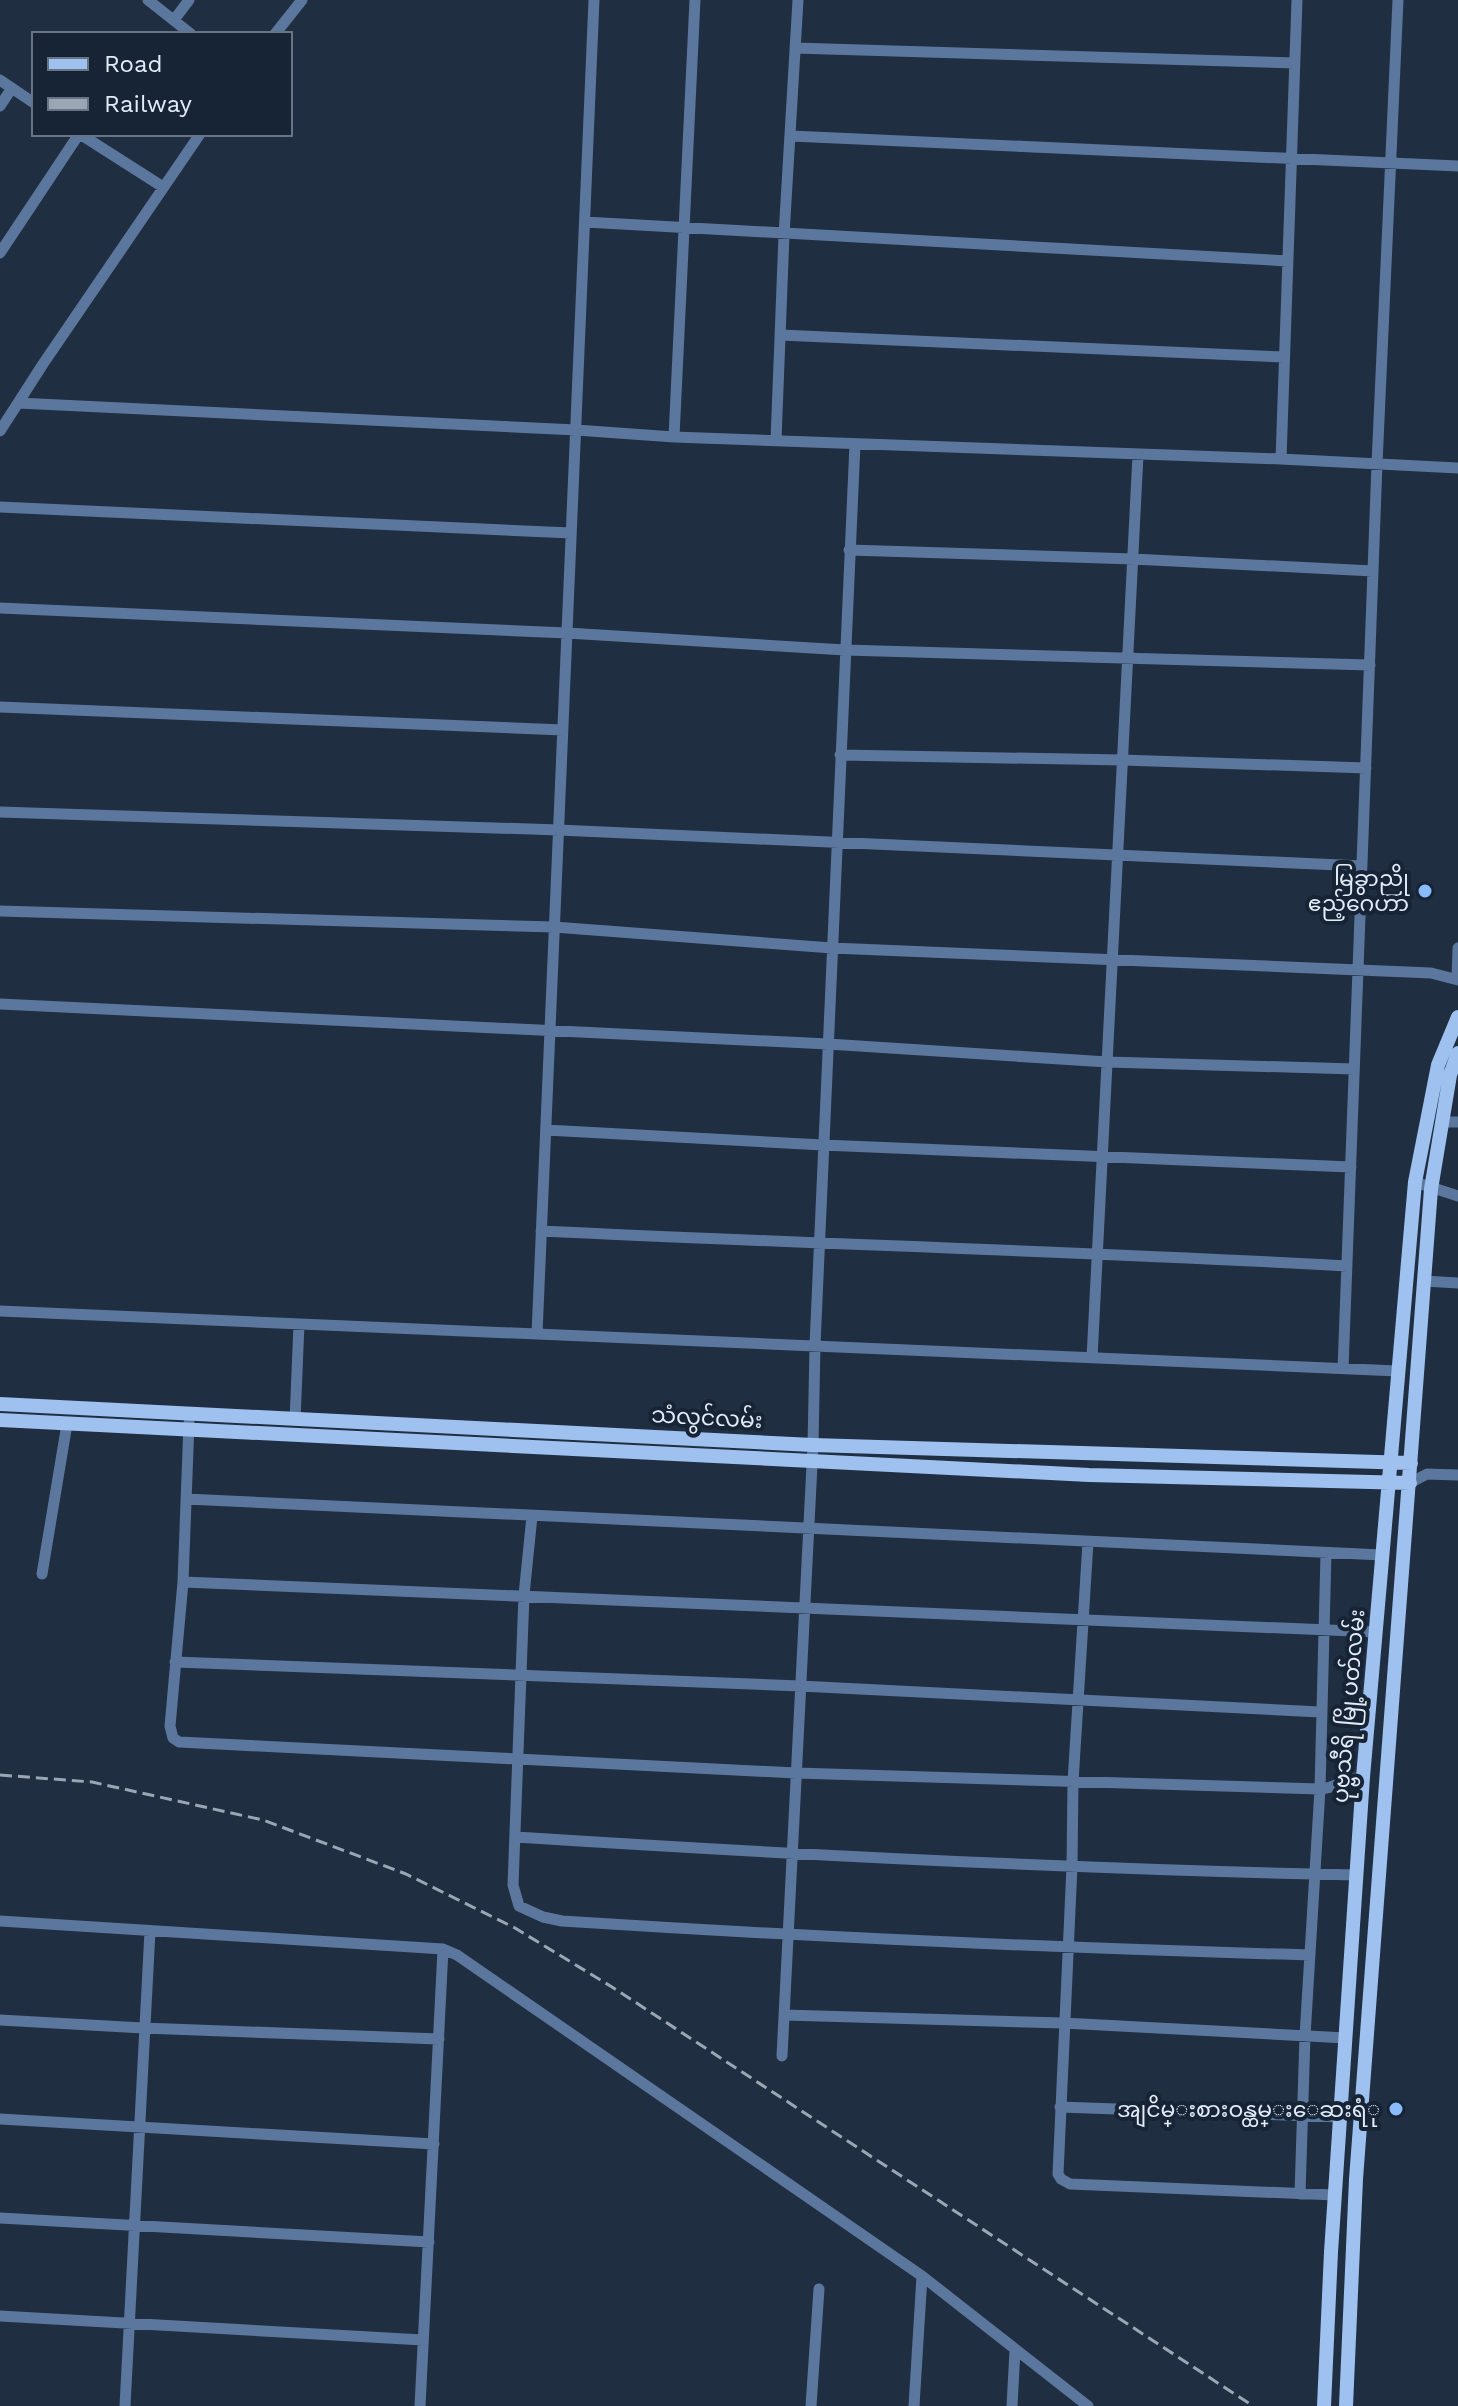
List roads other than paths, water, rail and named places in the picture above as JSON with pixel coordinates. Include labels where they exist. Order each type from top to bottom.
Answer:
[{"type":"main road","name":"ပုဗ္ဗသီရိ မြို့ပတ်လမ်း","points":[[1328,2405],[1335,2195],[1356,1875],[1415,1182],[1438,1065],[1458,1017]]},
{"type":"main road","name":"ပုဗ္ဗသီရိ မြို့ပတ်လမ်း","points":[[1346,2406],[1356,2179],[1431,1189],[1450,1075],[1458,1053]]},
{"type":"main road","name":"သံလွင်လမ်း","points":[[0,1404],[813,1445],[1411,1463]]},
{"type":"main road","name":"သံလွင်လမ်း","points":[[0,1420],[1089,1475],[1410,1483]]},
{"type":"street","points":[[148,0],[189,32]]},
{"type":"street","points":[[174,20],[189,0]]},
{"type":"street","points":[[277,32],[302,0]]},
{"type":"street","points":[[537,1334],[594,0]]},
{"type":"street","points":[[674,437],[695,0]]},
{"type":"street","points":[[776,440],[798,0]]},
{"type":"street","points":[[1281,459],[1297,0]]},
{"type":"street","points":[[1343,1369],[1398,0]]},
{"type":"street","points":[[795,48],[1294,63]]},
{"type":"street","points":[[0,80],[32,102]]},
{"type":"street","points":[[0,106],[12,88]]},
{"type":"street","points":[[0,253],[79,136]]},
{"type":"street","points":[[83,136],[163,187]]},
{"type":"street","points":[[0,431],[199,136]]},
{"type":"street","points":[[791,136],[1458,166]]},
{"type":"street","points":[[585,222],[1288,261]]},
{"type":"street","points":[[780,335],[1284,357]]},
{"type":"street","points":[[18,403],[674,437],[1458,468]]},
{"type":"street","points":[[782,2056],[813,1445],[823,1145],[855,444]]},
{"type":"street","points":[[1092,1358],[1138,455]]},
{"type":"street","points":[[0,507],[571,533]]},
{"type":"street","points":[[849,550],[1373,571]]},
{"type":"street","points":[[0,608],[567,633],[845,650],[1370,665]]},
{"type":"street","points":[[0,707],[563,730]]},
{"type":"street","points":[[840,755],[1366,768]]},
{"type":"street","points":[[0,812],[559,830],[1362,866]]},
{"type":"street","points":[[0,911],[554,927],[832,948],[1431,973],[1457,980],[1458,948]]},
{"type":"street","points":[[0,1004],[828,1044],[1107,1062],[1354,1069]]},
{"type":"street","points":[[1442,1122],[1458,1122]]},
{"type":"street","points":[[546,1130],[1351,1167]]},
{"type":"street","points":[[1415,1182],[1458,1196]]},
{"type":"street","points":[[541,1231],[819,1244],[1097,1252],[1347,1266]]},
{"type":"street","points":[[1424,1281],[1458,1283]]},
{"type":"street","points":[[0,1311],[1398,1371]]},
{"type":"street","points":[[295,1420],[299,1324]]},
{"type":"street","points":[[190,1413],[183,1582],[170,1726],[173,1738],[179,1742],[796,1773],[1073,1782],[1320,1789],[1333,1788],[1354,1777],[1363,1777]]},
{"type":"street","points":[[42,1574],[67,1424]]},
{"type":"street","points":[[1411,1463],[1427,1474]]},
{"type":"street","points":[[1410,1483],[1427,1474],[1458,1475]]},
{"type":"street","points":[[186,1499],[1382,1555]]},
{"type":"street","points":[[532,1516],[524,1595],[518,1760],[515,1897],[519,1906],[543,1917],[562,1921],[788,1936],[1067,1949],[1310,1955]]},
{"type":"street","points":[[1088,1542],[1081,1619],[1057,2169],[1065,2183],[1335,2195]]},
{"type":"street","points":[[1300,2194],[1305,2036],[1320,1789],[1326,1553]]},
{"type":"street","points":[[183,1582],[1376,1632]]},
{"type":"street","points":[[175,1662],[800,1686],[1320,1712]]},
{"type":"street","points":[[516,1837],[792,1855],[1356,1875]]},
{"type":"street","points":[[0,1921],[443,1949],[922,2276],[1088,2406]]},
{"type":"street","points":[[125,2406],[150,1931]]},
{"type":"street","points":[[420,2406],[443,1949]]},
{"type":"street","points":[[784,2015],[1063,2023],[1346,2038]]},
{"type":"street","points":[[0,2020],[439,2039]]},
{"type":"street","points":[[1060,2107],[1340,2117]]},
{"type":"street","points":[[0,2119],[434,2144]]},
{"type":"street","points":[[0,2218],[429,2242]]},
{"type":"street","points":[[914,2406],[922,2276]]},
{"type":"street","points":[[811,2406],[819,2289]]},
{"type":"street","points":[[0,2316],[423,2340]]},
{"type":"street","points":[[1012,2406],[1015,2350]]},
{"type":"railway","points":[[0,1775],[92,1782],[263,1820],[406,1874],[515,1928],[612,1987],[1253,2406]]},
{"type":"place","name":"မြခွာညို ဧည့်ဂေဟာ","points":[[1425,891]]},
{"type":"place","name":"အျငိမ္းစားဝန္ထမ္းေဆးရံု","points":[[1396,2109]]}]
